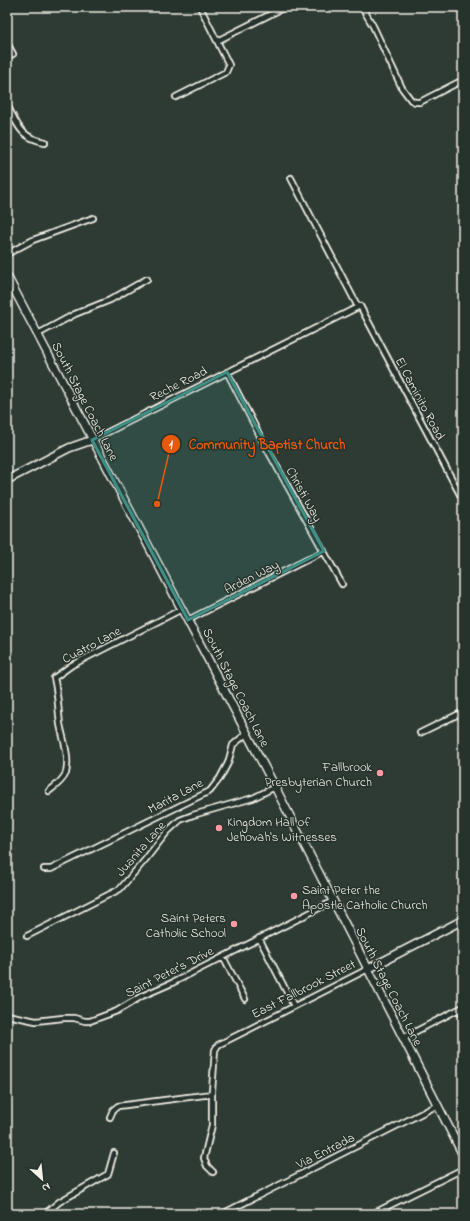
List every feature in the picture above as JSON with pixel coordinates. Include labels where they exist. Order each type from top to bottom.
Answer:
[{"type":"main road","name":"South Stage Coach Lane","points":[[7,276],[247,733],[463,1155]]},
{"type":"main road","name":"Reche Road","points":[[7,480],[69,448],[92,440]]},
{"type":"main road","name":"East Fallbrook Street","points":[[368,969],[463,920]]},
{"type":"street","points":[[176,97],[226,72],[230,65],[200,7]]},
{"type":"street","points":[[217,41],[285,7]]},
{"type":"street","points":[[362,7],[383,45],[397,78],[411,100],[420,102],[463,80]]},
{"type":"street","points":[[7,43],[13,54],[7,57]]},
{"type":"street","points":[[7,105],[22,132],[35,141],[45,142]]},
{"type":"street","name":"El Caminito Road","points":[[291,178],[463,500]]},
{"type":"street","points":[[7,254],[33,240],[93,218]]},
{"type":"street","points":[[38,334],[82,311],[110,300],[147,279]]},
{"type":"street","name":"Reche Road","points":[[92,440],[359,306]]},
{"type":"street","name":"Christi Way","points":[[227,372],[262,440],[342,584]]},
{"type":"street","name":"Arden Way","points":[[188,620],[324,551]]},
{"type":"street","name":"Cuatro Lane","points":[[49,790],[57,786],[65,774],[67,762],[54,678],[72,665],[182,609]]},
{"type":"street","points":[[420,733],[463,712]]},
{"type":"street","name":"Marita Lane","points":[[44,869],[51,869],[210,791],[228,764],[233,745],[247,733]]},
{"type":"street","name":"Juanita Lane","points":[[27,936],[120,888],[167,832],[180,820],[252,798],[275,787]]},
{"type":"street","name":"Saint Peter's Drive","points":[[7,1015],[36,1021],[74,1018],[90,1021],[117,1011],[142,996],[172,983],[333,901]]},
{"type":"street","points":[[259,938],[294,1006]]},
{"type":"street","points":[[223,957],[245,999]]},
{"type":"street","name":"East Fallbrook Street","points":[[212,1094],[214,1050],[218,1045],[368,969]]},
{"type":"street","points":[[403,1038],[461,1008],[463,1017]]},
{"type":"street","points":[[110,1117],[113,1110],[118,1106],[212,1094],[212,1125],[204,1158],[207,1166],[213,1172]]},
{"type":"street","name":"Via Entrada","points":[[222,1214],[438,1105]]},
{"type":"street","points":[[46,1214],[59,1202],[108,1174],[114,1153]]},
{"type":"street","points":[[374,1213],[463,1169]]},
{"type":"highlighted area","points":[[227,372],[324,551],[188,620],[92,440]]},
{"type":"place","name":"Community Baptist Church","points":[[157,504]]},
{"type":"place","name":"Fallbrook Presbyterian Church","points":[[380,773]]},
{"type":"place","name":"Kingdom Hall of Jehovah's Witnesses","points":[[219,828]]},
{"type":"place","name":"Saint Peter the Apostle Catholic Church","points":[[294,896]]},
{"type":"place","name":"Saint Peters Catholic School","points":[[234,924]]}]
